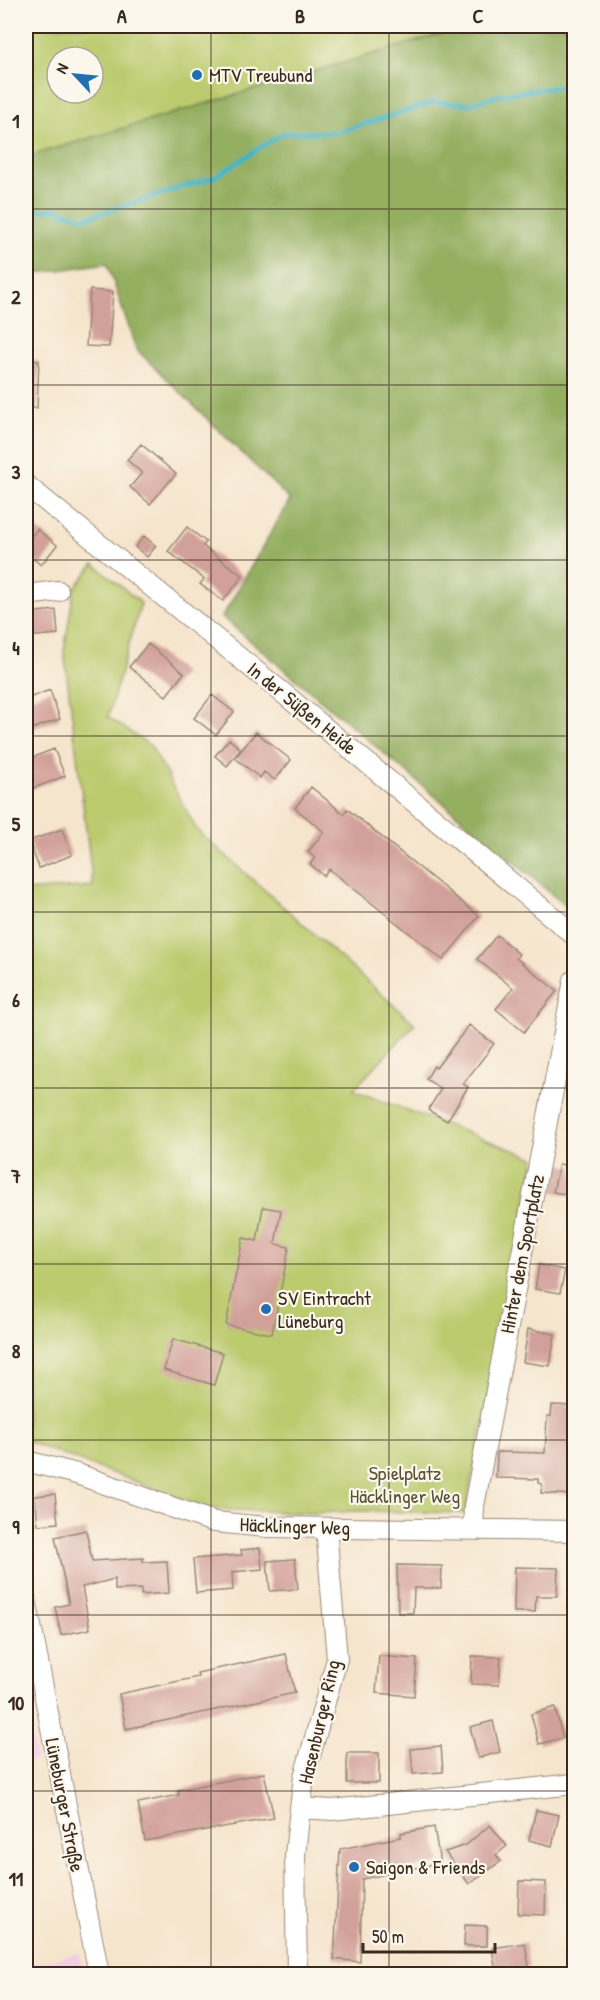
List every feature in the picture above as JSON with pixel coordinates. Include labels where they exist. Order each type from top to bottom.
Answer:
[{"type":"street","name":"In der Süßen Heide","points":[[26,485],[292,700],[574,935]]},
{"type":"street","points":[[26,595],[57,591]]},
{"type":"street","name":"Hinter dem Sportplatz","points":[[473,1529],[474,1506],[574,980]]},
{"type":"street","name":"Häcklinger Weg","points":[[26,1461],[77,1474],[214,1522],[266,1527],[574,1531]]},
{"type":"street","name":"Hasenburger Ring","points":[[297,1974],[295,1855],[300,1808],[304,1777],[337,1659],[326,1528]]},
{"type":"street","name":"Lüneburger Straße","points":[[26,1600],[99,1974]]},
{"type":"street","name":"Hasenburger Ring","points":[[300,1808],[332,1810],[574,1784]]},
{"type":"shaded area","points":[[26,1695],[36,1759],[26,1763]]},
{"type":"shaded area","points":[[79,1953],[84,1974],[26,1974],[26,1965]]},
{"type":"green space","name":"MTV Treubund","points":[[26,26],[468,26],[26,157]]},
{"type":"green space","points":[[468,26],[574,26],[574,913],[222,617],[290,500],[136,349],[107,263],[26,275],[26,157]]},
{"type":"green space","name":"SV Eintracht Lüneburg","points":[[94,564],[141,603],[108,717],[151,746],[197,830],[415,1024],[353,1090],[535,1158],[465,1513],[358,1511],[314,1513],[209,1509],[26,1441],[26,891],[93,886],[64,651],[74,589]]},
{"type":"building","points":[[90,290],[113,292],[109,347],[86,346]]},
{"type":"building","points":[[26,360],[39,361],[37,408],[26,408]]},
{"type":"building","points":[[141,444],[176,474],[150,504],[130,487],[142,473],[127,460]]},
{"type":"building","points":[[187,527],[206,542],[203,546],[243,576],[223,601],[200,584],[204,579],[168,551]]},
{"type":"building","points":[[37,529],[57,545],[41,565],[26,553],[26,544]]},
{"type":"building","points":[[144,536],[156,546],[147,557],[135,547]]},
{"type":"building","points":[[56,610],[58,634],[26,637],[26,613]]},
{"type":"building","points":[[148,644],[184,673],[166,696],[129,667]]},
{"type":"building","points":[[50,690],[60,719],[26,731],[26,699]]},
{"type":"building","points":[[212,695],[234,712],[216,735],[194,718]]},
{"type":"building","points":[[256,732],[291,760],[275,780],[264,772],[260,778],[235,758]]},
{"type":"building","points":[[229,739],[241,749],[227,766],[215,756]]},
{"type":"building","points":[[54,749],[65,776],[29,790],[26,781],[26,760]]},
{"type":"building","points":[[311,787],[344,814],[347,809],[479,916],[443,960],[329,869],[324,876],[310,864],[315,858],[308,852],[324,832],[295,808]]},
{"type":"building","points":[[62,829],[72,855],[39,868],[29,841]]},
{"type":"building","points":[[497,935],[519,954],[516,958],[557,991],[524,1032],[496,1009],[513,988],[477,959]]},
{"type":"building","points":[[469,1025],[494,1044],[463,1084],[468,1087],[447,1121],[428,1110],[441,1089],[426,1079],[434,1066],[436,1068]]},
{"type":"building","points":[[559,1164],[574,1167],[574,1196],[553,1192]]},
{"type":"building","points":[[263,1207],[281,1210],[275,1244],[289,1247],[272,1334],[226,1325],[243,1238],[257,1241]]},
{"type":"building","points":[[539,1265],[565,1270],[560,1293],[535,1289]]},
{"type":"building","points":[[528,1329],[555,1334],[550,1366],[523,1362]]},
{"type":"building","points":[[173,1339],[223,1353],[214,1385],[164,1370]]},
{"type":"building","points":[[552,1405],[574,1406],[572,1495],[541,1493],[542,1484],[538,1483],[538,1479],[496,1478],[497,1452],[545,1453],[547,1416],[551,1416]]},
{"type":"building","points":[[55,1494],[58,1523],[38,1525],[35,1496]]},
{"type":"building","points":[[86,1530],[92,1561],[143,1558],[143,1562],[167,1561],[169,1593],[141,1595],[141,1589],[115,1590],[115,1579],[82,1587],[90,1629],[61,1635],[55,1607],[69,1604],[55,1537]]},
{"type":"building","points":[[260,1548],[262,1569],[232,1572],[233,1590],[196,1593],[193,1559],[242,1555],[241,1550]]},
{"type":"building","points":[[295,1559],[298,1589],[270,1591],[267,1561]]},
{"type":"building","points":[[397,1565],[442,1566],[441,1588],[414,1588],[413,1613],[398,1613]]},
{"type":"building","points":[[515,1567],[558,1568],[557,1596],[536,1596],[535,1612],[514,1612]]},
{"type":"building","points":[[286,1654],[295,1693],[126,1729],[119,1694],[198,1677],[197,1673]]},
{"type":"building","points":[[379,1656],[417,1659],[414,1696],[376,1693]]},
{"type":"building","points":[[472,1656],[501,1657],[499,1685],[471,1684]]},
{"type":"building","points":[[555,1707],[563,1738],[539,1744],[531,1714]]},
{"type":"building","points":[[493,1721],[500,1752],[478,1758],[470,1727]]},
{"type":"building","points":[[441,1746],[443,1772],[413,1774],[411,1749]]},
{"type":"building","points":[[347,1753],[379,1753],[379,1783],[347,1783]]},
{"type":"building","points":[[264,1773],[274,1818],[145,1841],[138,1803],[179,1795],[178,1790]]},
{"type":"building","points":[[536,1810],[559,1815],[552,1846],[529,1840]]},
{"type":"building","points":[[490,1825],[507,1846],[496,1855],[501,1861],[469,1884],[445,1852],[466,1845]]},
{"type":"building","points":[[434,1827],[440,1863],[362,1879],[360,1962],[334,1959],[340,1849],[401,1837],[401,1833]]},
{"type":"building","points":[[519,1881],[546,1882],[545,1915],[518,1914]]},
{"type":"building","points":[[465,1925],[487,1926],[487,1946],[464,1946]]},
{"type":"building","points":[[525,1943],[529,1967],[496,1972],[492,1948]]},
{"type":"waterway","points":[[26,213],[53,209],[85,218],[215,177],[283,133],[339,132],[434,102],[469,104],[500,95],[563,86],[574,88]]},
{"type":"place","name":"MTV Treubund","points":[[197,75]]},
{"type":"place","name":"SV Eintracht Lüneburg","points":[[266,1309]]},
{"type":"place","name":"Saigon & Friends","points":[[354,1867]]},
{"type":"park label","name":"Spielplatz Häcklinger Weg","points":[[405,1484]]}]
